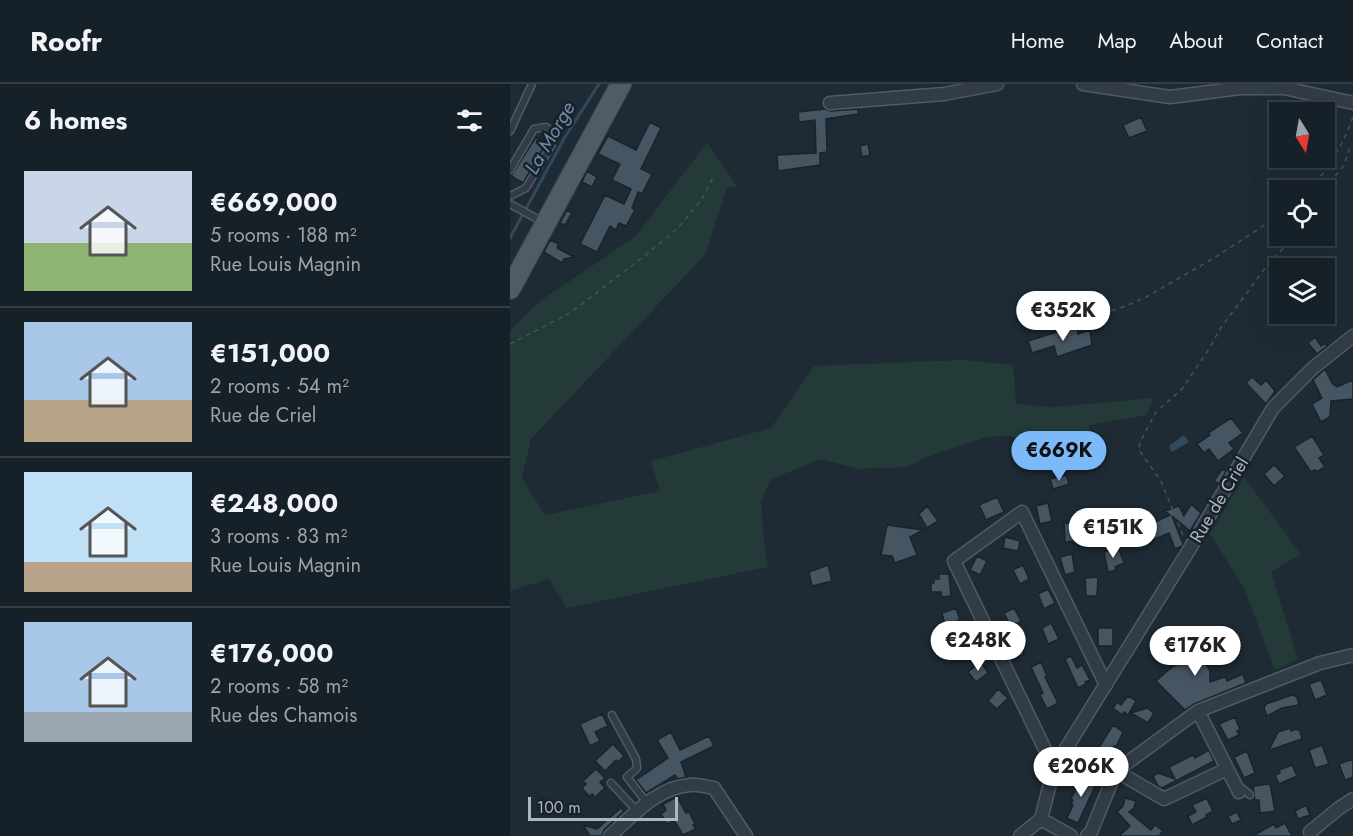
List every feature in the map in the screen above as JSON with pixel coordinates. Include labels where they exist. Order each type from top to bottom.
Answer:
[{"type":"main road","points":[[510,289],[538,220],[621,84]]},
{"type":"street","points":[[830,103],[944,94],[997,84]]},
{"type":"street","points":[[1083,84],[1170,97],[1240,88],[1284,88],[1353,103]]},
{"type":"street","name":"Rue de Criel","points":[[1041,819],[1054,768],[1190,550],[1273,408],[1313,368],[1353,336]]},
{"type":"street","points":[[1054,768],[954,561],[1022,512],[1106,685]]},
{"type":"street","points":[[1087,836],[1091,832],[1116,771],[1198,711],[1320,663],[1353,655]]},
{"type":"street","points":[[1198,711],[1227,769],[1244,794]]},
{"type":"street","points":[[1116,771],[1164,799],[1227,769]]},
{"type":"street","points":[[610,836],[643,807],[673,788],[692,785],[714,788],[746,836]]},
{"type":"street","points":[[1311,836],[1310,832],[1353,799]]},
{"type":"street","points":[[1020,836],[1041,819],[1071,836]]},
{"type":"lane","points":[[510,131],[532,84]]},
{"type":"lane","points":[[510,170],[534,129],[546,127],[552,131],[552,144],[526,188],[510,196]]},
{"type":"lane","points":[[510,204],[538,220]]},
{"type":"lane","points":[[612,715],[636,759],[638,768],[627,777],[643,807]]},
{"type":"lane","points":[[611,783],[643,807]]},
{"type":"path","points":[[1317,180],[1331,164],[1353,117]]},
{"type":"path","points":[[1332,180],[1344,165],[1350,147],[1353,145]]},
{"type":"path","points":[[510,344],[570,313],[647,254],[678,228],[702,199],[716,174]]},
{"type":"path","points":[[1086,319],[1148,296],[1214,258],[1269,222]]},
{"type":"path","points":[[1190,550],[1161,481],[1139,450],[1140,442],[1156,411],[1182,389],[1220,329],[1269,263],[1285,246]]},
{"type":"path","points":[[1063,753],[1116,771]]},
{"type":"green space","points":[[707,143],[737,186],[727,188],[705,255],[531,439],[522,478],[545,515],[660,491],[651,461],[771,428],[814,366],[962,360],[1013,365],[1016,404],[1052,407],[1154,398],[1146,415],[1089,425],[1094,466],[1076,470],[1062,450],[1008,436],[987,437],[932,455],[907,467],[859,469],[821,459],[771,479],[761,501],[768,567],[567,608],[549,579],[510,591],[510,331],[540,301],[635,237]]},
{"type":"green space","points":[[1244,477],[1301,554],[1271,572],[1298,659],[1275,670],[1244,588],[1210,534]]},
{"type":"water","points":[[1184,435],[1189,442],[1172,452],[1170,445]]},
{"type":"building","points":[[825,109],[831,111],[858,109],[858,114],[826,119],[827,152],[820,153],[820,165],[778,171],[777,155],[816,153],[815,120],[799,122],[798,112]]},
{"type":"building","points":[[1141,117],[1147,131],[1129,138],[1123,125]]},
{"type":"building","points":[[650,122],[661,128],[641,169],[652,174],[642,194],[638,192],[632,208],[635,210],[626,226],[619,223],[616,230],[610,226],[597,252],[580,244],[605,195],[624,204],[631,189],[612,180],[620,164],[598,154],[608,136],[636,150]]},
{"type":"building","points":[[536,137],[546,143],[523,183],[511,176]]},
{"type":"building","points":[[868,144],[870,155],[862,157],[860,146]]},
{"type":"building","points":[[587,171],[597,177],[592,187],[582,182]]},
{"type":"building","points":[[567,210],[572,213],[565,225],[560,223]]},
{"type":"building","points":[[550,240],[559,244],[557,248],[574,257],[564,259],[562,263],[544,252]]},
{"type":"building","points":[[1076,326],[1078,334],[1090,330],[1092,345],[1057,357],[1054,346],[1032,353],[1028,341]]},
{"type":"building","points":[[1315,337],[1321,346],[1325,343],[1327,346],[1317,354],[1308,343]]},
{"type":"building","points":[[1325,369],[1332,383],[1337,387],[1353,380],[1353,399],[1331,401],[1330,417],[1321,422],[1312,404],[1322,398],[1313,380]]},
{"type":"building","points":[[1252,377],[1261,385],[1266,380],[1275,391],[1266,404],[1246,383]]},
{"type":"building","points":[[1231,418],[1243,433],[1229,443],[1234,449],[1218,461],[1209,449],[1204,453],[1197,444],[1210,435],[1208,433]]},
{"type":"building","points":[[1312,436],[1324,455],[1319,458],[1325,467],[1316,472],[1315,470],[1311,472],[1294,447]]},
{"type":"building","points":[[1274,465],[1285,476],[1274,486],[1264,474]]},
{"type":"building","points":[[1222,469],[1226,471],[1219,484],[1214,481]]},
{"type":"building","points":[[1066,475],[1069,484],[1053,489],[1050,479]]},
{"type":"building","points":[[997,497],[1004,512],[986,520],[979,505]]},
{"type":"building","points":[[1048,503],[1052,521],[1040,524],[1036,506]]},
{"type":"building","points":[[1191,504],[1201,513],[1190,531],[1172,516],[1182,546],[1175,549],[1169,533],[1146,543],[1140,529],[1170,515],[1165,511],[1179,506],[1184,516]]},
{"type":"building","points":[[927,506],[938,521],[927,528],[919,514]]},
{"type":"building","points":[[1064,523],[1077,523],[1076,541],[1065,542]]},
{"type":"building","points":[[887,525],[923,530],[910,537],[917,555],[895,563],[892,556],[881,555]]},
{"type":"building","points":[[1005,537],[1020,541],[1018,551],[1003,548]]},
{"type":"building","points":[[1118,547],[1124,563],[1115,567],[1116,570],[1108,572],[1104,552]]},
{"type":"building","points":[[1072,554],[1075,572],[1065,575],[1060,557]]},
{"type":"building","points":[[977,556],[987,561],[980,575],[970,570]]},
{"type":"building","points":[[828,565],[832,581],[812,586],[809,572]]},
{"type":"building","points":[[1023,565],[1029,579],[1020,584],[1013,570]]},
{"type":"building","points":[[939,574],[949,574],[951,596],[942,597],[941,592],[931,592],[931,583],[934,583],[934,579],[939,579]]},
{"type":"building","points":[[1098,577],[1097,596],[1086,596],[1085,578]]},
{"type":"building","points":[[1048,589],[1055,603],[1044,609],[1038,594]]},
{"type":"building","points":[[956,608],[960,620],[945,625],[942,613]]},
{"type":"building","points":[[1014,608],[1021,621],[1011,627],[1004,613]]},
{"type":"building","points":[[1051,623],[1059,639],[1048,644],[1042,628]]},
{"type":"building","points":[[1098,628],[1113,628],[1113,646],[1098,646]]},
{"type":"building","points":[[1200,632],[1208,654],[1201,656],[1210,671],[1210,682],[1225,677],[1227,681],[1243,674],[1246,683],[1194,704],[1185,710],[1156,681],[1172,667],[1191,658],[1184,638]]},
{"type":"building","points":[[968,636],[973,647],[960,654],[954,643]]},
{"type":"building","points":[[1018,640],[1024,654],[1014,659],[1008,645]]},
{"type":"building","points":[[1071,656],[1077,668],[1082,665],[1090,680],[1078,688],[1065,659]]},
{"type":"building","points":[[981,662],[988,673],[976,682],[968,672]]},
{"type":"building","points":[[1041,662],[1047,676],[1045,677],[1058,703],[1047,709],[1040,695],[1043,693],[1031,667]]},
{"type":"building","points":[[1321,680],[1327,695],[1315,700],[1309,684]]},
{"type":"building","points":[[998,689],[1008,698],[997,709],[988,701]]},
{"type":"building","points":[[1292,695],[1297,697],[1299,705],[1282,708],[1267,716],[1264,708],[1266,704]]},
{"type":"building","points":[[1130,697],[1136,701],[1128,715],[1124,712],[1123,715],[1113,709],[1117,702],[1121,705],[1126,698]]},
{"type":"building","points":[[1147,708],[1154,713],[1148,723],[1131,713]]},
{"type":"building","points":[[602,714],[608,726],[595,732],[600,741],[590,746],[580,724]]},
{"type":"building","points":[[1235,717],[1240,730],[1237,731],[1239,735],[1228,740],[1219,724]]},
{"type":"building","points":[[1113,725],[1123,732],[1116,747],[1114,746],[1107,755],[1098,749]]},
{"type":"building","points":[[1290,728],[1291,731],[1296,729],[1300,731],[1302,739],[1269,750],[1278,732]]},
{"type":"building","points":[[671,732],[680,750],[709,736],[714,746],[681,762],[686,777],[678,779],[675,775],[646,793],[636,780],[668,758],[657,740]]},
{"type":"building","points":[[613,744],[624,756],[618,762],[616,760],[605,771],[595,761]]},
{"type":"building","points":[[1322,745],[1329,764],[1315,768],[1309,750]]},
{"type":"building","points":[[1209,750],[1214,761],[1162,788],[1158,786],[1153,776],[1158,773],[1175,779],[1169,767],[1193,755],[1195,758]]},
{"type":"building","points":[[1247,751],[1255,773],[1244,778],[1234,757]]},
{"type":"building","points":[[1353,759],[1353,777],[1345,780],[1339,764]]},
{"type":"building","points":[[1292,765],[1297,776],[1279,784],[1275,775],[1280,773],[1279,770]]},
{"type":"building","points":[[596,769],[605,778],[600,782],[605,788],[595,797],[592,794],[590,797],[582,788],[586,784],[583,781]]},
{"type":"building","points":[[1083,775],[1095,780],[1096,784],[1078,823],[1067,818],[1073,805],[1071,799]]},
{"type":"building","points":[[1270,784],[1275,811],[1260,813],[1259,800],[1255,800],[1253,786]]},
{"type":"building","points":[[677,797],[686,813],[689,812],[696,829],[683,835],[674,820],[667,824],[661,814],[666,810],[663,804]]},
{"type":"building","points":[[1125,798],[1136,801],[1134,808],[1129,812],[1151,830],[1155,825],[1163,831],[1159,836],[1119,836],[1130,826],[1117,812],[1123,806]]},
{"type":"building","points":[[1205,799],[1213,811],[1192,825],[1188,816],[1196,812],[1192,805]]},
{"type":"building","points":[[1306,805],[1310,815],[1298,819],[1295,811]]},
{"type":"building","points":[[621,808],[624,811],[604,830],[602,836],[590,836],[583,825],[597,829]]},
{"type":"building","points":[[1237,812],[1241,820],[1232,824],[1228,816]]},
{"type":"building","points":[[1285,823],[1292,836],[1253,836],[1274,824],[1276,828]]},
{"type":"waterway","name":"La Morge","points":[[510,238],[565,137],[599,84]]}]
